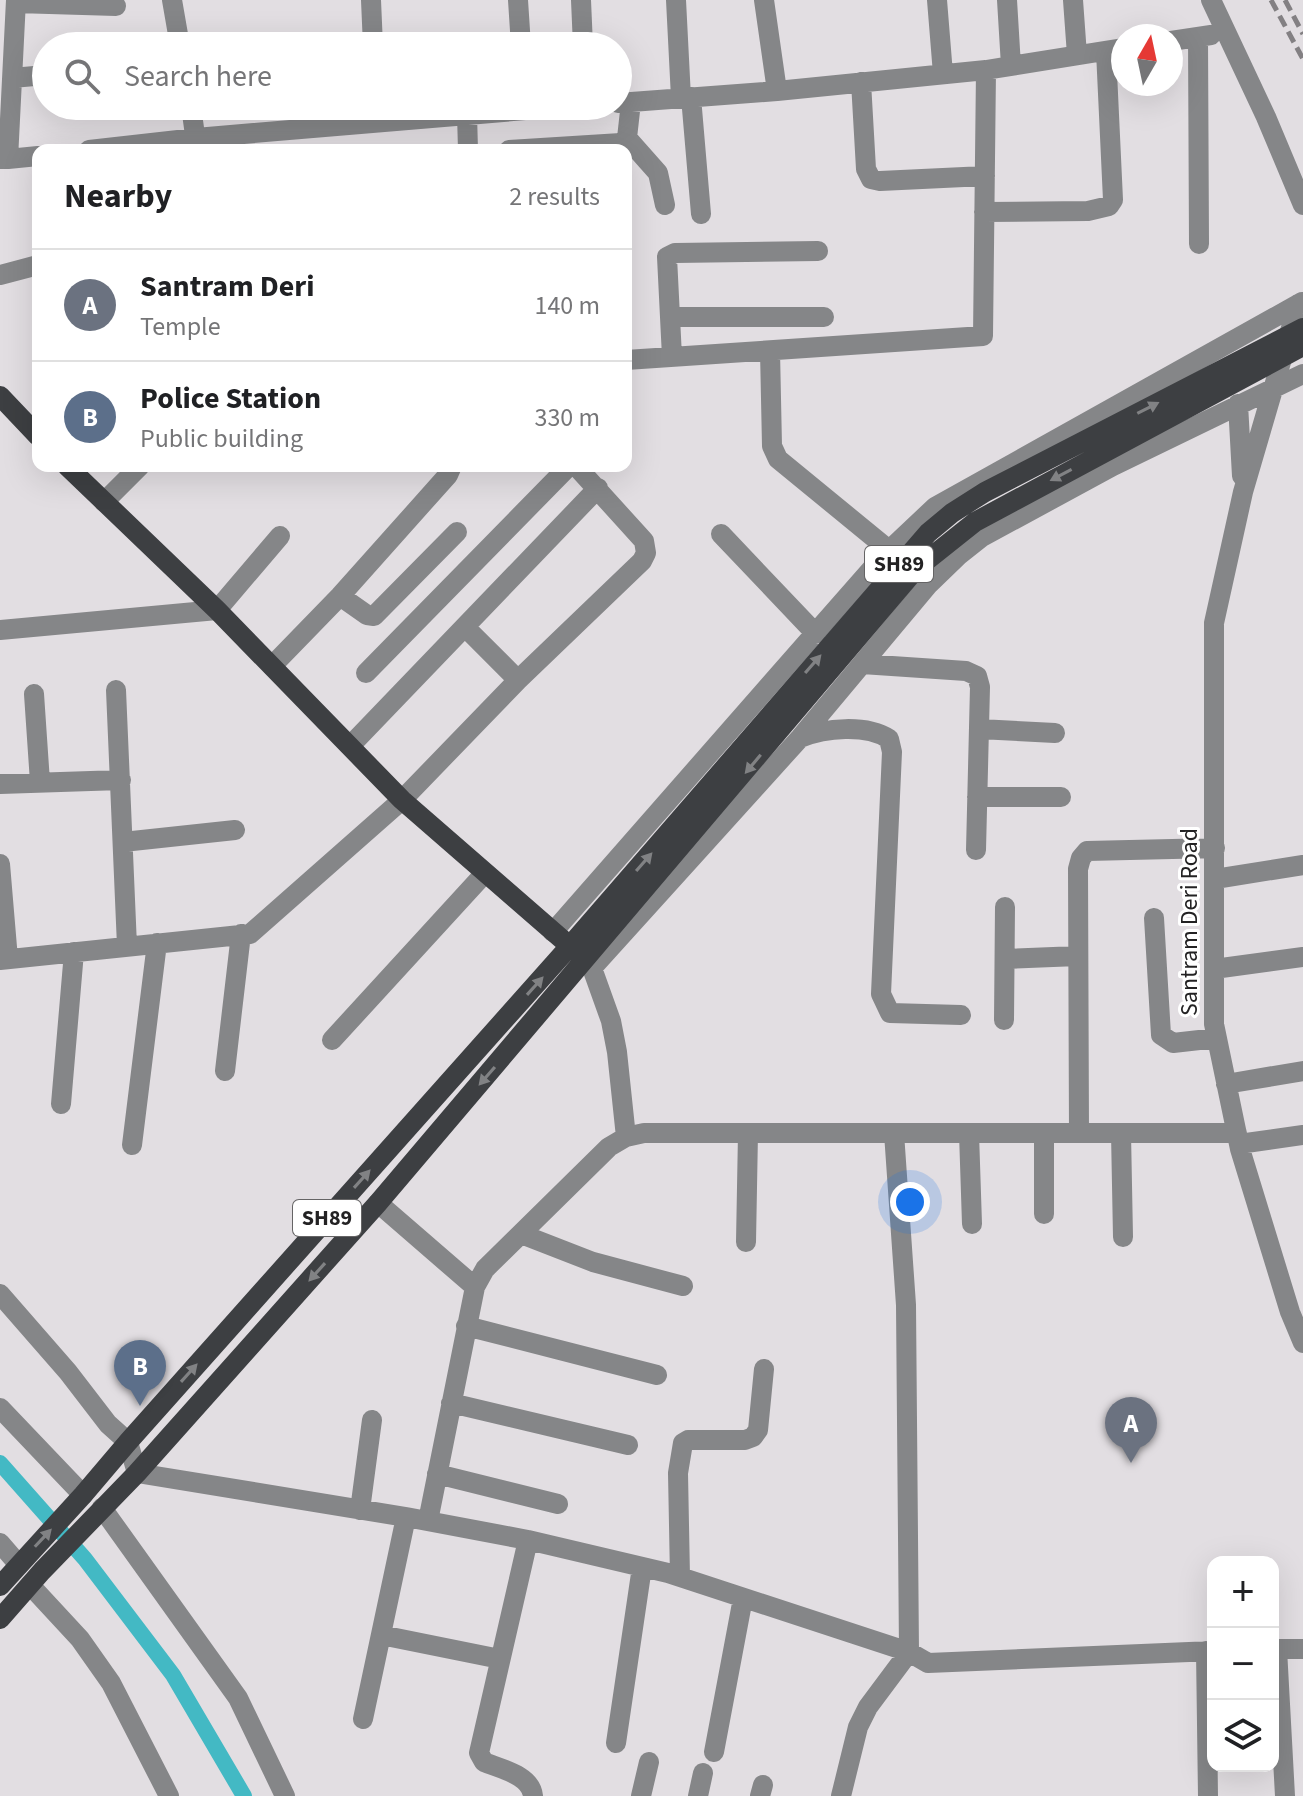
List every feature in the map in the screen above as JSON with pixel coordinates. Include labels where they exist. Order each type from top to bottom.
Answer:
[{"type":"main road","name":"SH89","points":[[0,1586],[593,921],[902,560],[952,513],[985,492],[1303,328]]},
{"type":"main road","name":"SH89","points":[[0,1619],[83,1527],[137,1473],[589,964],[611,932],[916,569],[975,522],[1303,346]]},
{"type":"main road","points":[[0,396],[32,430]]},
{"type":"main road","points":[[73,472],[217,610],[402,800],[589,964]]},
{"type":"street","points":[[172,0],[178,32]]},
{"type":"street","points":[[371,0],[372,32]]},
{"type":"street","points":[[518,0],[520,32]]},
{"type":"street","points":[[581,0],[582,32]]},
{"type":"street","points":[[676,0],[701,214]]},
{"type":"street","points":[[764,0],[777,91]]},
{"type":"street","points":[[937,0],[943,74]]},
{"type":"street","points":[[1007,0],[1011,66]]},
{"type":"street","points":[[1073,0],[1077,55]]},
{"type":"street","points":[[1211,0],[1303,205]]},
{"type":"street","points":[[32,157],[4,159],[16,2],[116,6]]},
{"type":"street","points":[[1183,39],[1227,33]]},
{"type":"street","points":[[1198,37],[1199,244]]},
{"type":"street","points":[[632,101],[777,91],[986,70],[1111,50]]},
{"type":"street","points":[[632,360],[983,336],[986,70]]},
{"type":"street","points":[[7,90],[32,80]]},
{"type":"street","points":[[861,82],[866,169],[871,179],[985,176]]},
{"type":"street","points":[[984,212],[1088,211],[1109,206],[1113,200],[1114,96]]},
{"type":"street","points":[[193,120],[197,144],[340,120]]},
{"type":"street","points":[[467,120],[468,144]]},
{"type":"street","points":[[626,120],[627,138],[658,173],[665,205]]},
{"type":"street","points":[[616,144],[627,138]]},
{"type":"street","points":[[672,357],[667,257],[675,253],[818,251]]},
{"type":"street","points":[[0,275],[32,267]]},
{"type":"street","points":[[553,932],[889,550],[935,507],[1300,303]]},
{"type":"street","name":"Santram Deri Road","points":[[1300,303],[1243,492],[1214,623],[1214,1024],[1238,1138],[1290,1312],[1303,1343]]},
{"type":"street","points":[[670,317],[824,317]]},
{"type":"street","points":[[770,351],[772,446],[778,459],[889,550]]},
{"type":"street","points":[[626,1137],[611,1021],[589,964],[800,738],[928,585],[982,537],[1113,466],[1303,374]]},
{"type":"street","name":"Santram Deri Road","points":[[1238,404],[1243,492]]},
{"type":"street","points":[[104,502],[134,472]]},
{"type":"street","points":[[272,666],[340,596],[449,472]]},
{"type":"street","points":[[366,673],[563,472]]},
{"type":"street","points":[[0,864],[4,959],[250,934],[402,800],[518,680],[642,561],[646,553],[644,541],[582,472]]},
{"type":"street","points":[[350,746],[598,488]]},
{"type":"street","points":[[340,596],[367,615],[374,616],[457,532]]},
{"type":"street","points":[[721,534],[816,634]]},
{"type":"street","points":[[0,630],[217,610],[280,536]]},
{"type":"street","points":[[465,627],[518,680]]},
{"type":"street","points":[[862,664],[966,671],[977,676],[980,687],[976,850]]},
{"type":"street","points":[[116,690],[127,946]]},
{"type":"street","points":[[34,694],[40,782]]},
{"type":"street","points":[[800,738],[811,733],[841,729],[879,733],[889,739],[892,752],[881,994],[890,1013],[961,1015]]},
{"type":"street","points":[[979,729],[1055,733]]},
{"type":"street","points":[[0,784],[121,780]]},
{"type":"street","points":[[977,797],[1061,797]]},
{"type":"street","points":[[123,842],[235,830]]},
{"type":"street","points":[[1079,1133],[1078,869],[1081,858],[1087,851],[1215,848]]},
{"type":"street","points":[[1215,879],[1303,865]]},
{"type":"street","points":[[332,1040],[485,873]]},
{"type":"street","points":[[1004,1020],[1005,907]]},
{"type":"street","points":[[1154,918],[1161,1035],[1173,1043],[1217,1038]]},
{"type":"street","points":[[225,1071],[241,934]]},
{"type":"street","points":[[132,1145],[157,943]]},
{"type":"street","points":[[61,1104],[74,952]]},
{"type":"street","points":[[1005,959],[1078,956]]},
{"type":"street","points":[[1214,969],[1303,957]]},
{"type":"street","points":[[1226,1084],[1303,1071]]},
{"type":"street","points":[[428,1521],[475,1287],[485,1269],[609,1147],[626,1137],[644,1133],[1121,1133],[1238,1138],[1303,1135]]},
{"type":"street","points":[[746,1242],[748,1133]]},
{"type":"street","points":[[841,1796],[863,1717],[909,1652],[906,1305],[894,1133]]},
{"type":"street","points":[[969,1133],[972,1224]]},
{"type":"street","points":[[1044,1133],[1044,1214]]},
{"type":"street","points":[[1121,1133],[1123,1237]]},
{"type":"street","points":[[378,1203],[475,1287]]},
{"type":"street","points":[[521,1234],[593,1262],[683,1286]]},
{"type":"street","points":[[0,1294],[68,1372],[108,1424],[128,1442],[137,1473],[428,1521],[528,1540],[642,1567],[909,1652],[928,1663],[1207,1651]]},
{"type":"street","points":[[466,1326],[657,1375]]},
{"type":"street","points":[[680,1577],[678,1473],[683,1443],[688,1440],[745,1440],[753,1437],[758,1430],[764,1369]]},
{"type":"street","points":[[451,1403],[628,1445]]},
{"type":"street","points":[[0,1408],[83,1495]]},
{"type":"street","points":[[360,1510],[372,1420]]},
{"type":"street","points":[[437,1474],[558,1504]]},
{"type":"street","points":[[102,1508],[238,1698],[285,1796]]},
{"type":"street","points":[[363,1719],[406,1517]]},
{"type":"street","points":[[528,1540],[479,1753],[484,1762],[523,1778],[533,1789],[533,1796]]},
{"type":"street","points":[[0,1543],[21,1562]]},
{"type":"street","points":[[616,1743],[642,1567]]},
{"type":"street","points":[[36,1578],[111,1683],[169,1796]]},
{"type":"street","points":[[714,1752],[743,1598]]},
{"type":"street","points":[[381,1635],[500,1659]]},
{"type":"street","points":[[1279,1649],[1303,1649]]},
{"type":"street","points":[[1208,1796],[1209,1700]]},
{"type":"street","points":[[1278,1700],[1285,1796]]},
{"type":"street","points":[[641,1796],[649,1762]]},
{"type":"street","points":[[698,1796],[703,1773]]},
{"type":"waterway","points":[[0,1463],[85,1559],[173,1675],[244,1796]]},
{"type":"railway","points":[[1271,0],[1303,59]]},
{"type":"railway","points":[[1285,0],[1303,34]]},
{"type":"place","name":"Police Station","points":[[140,1406]]},
{"type":"place","name":"Santram Deri","points":[[1131,1463]]}]
